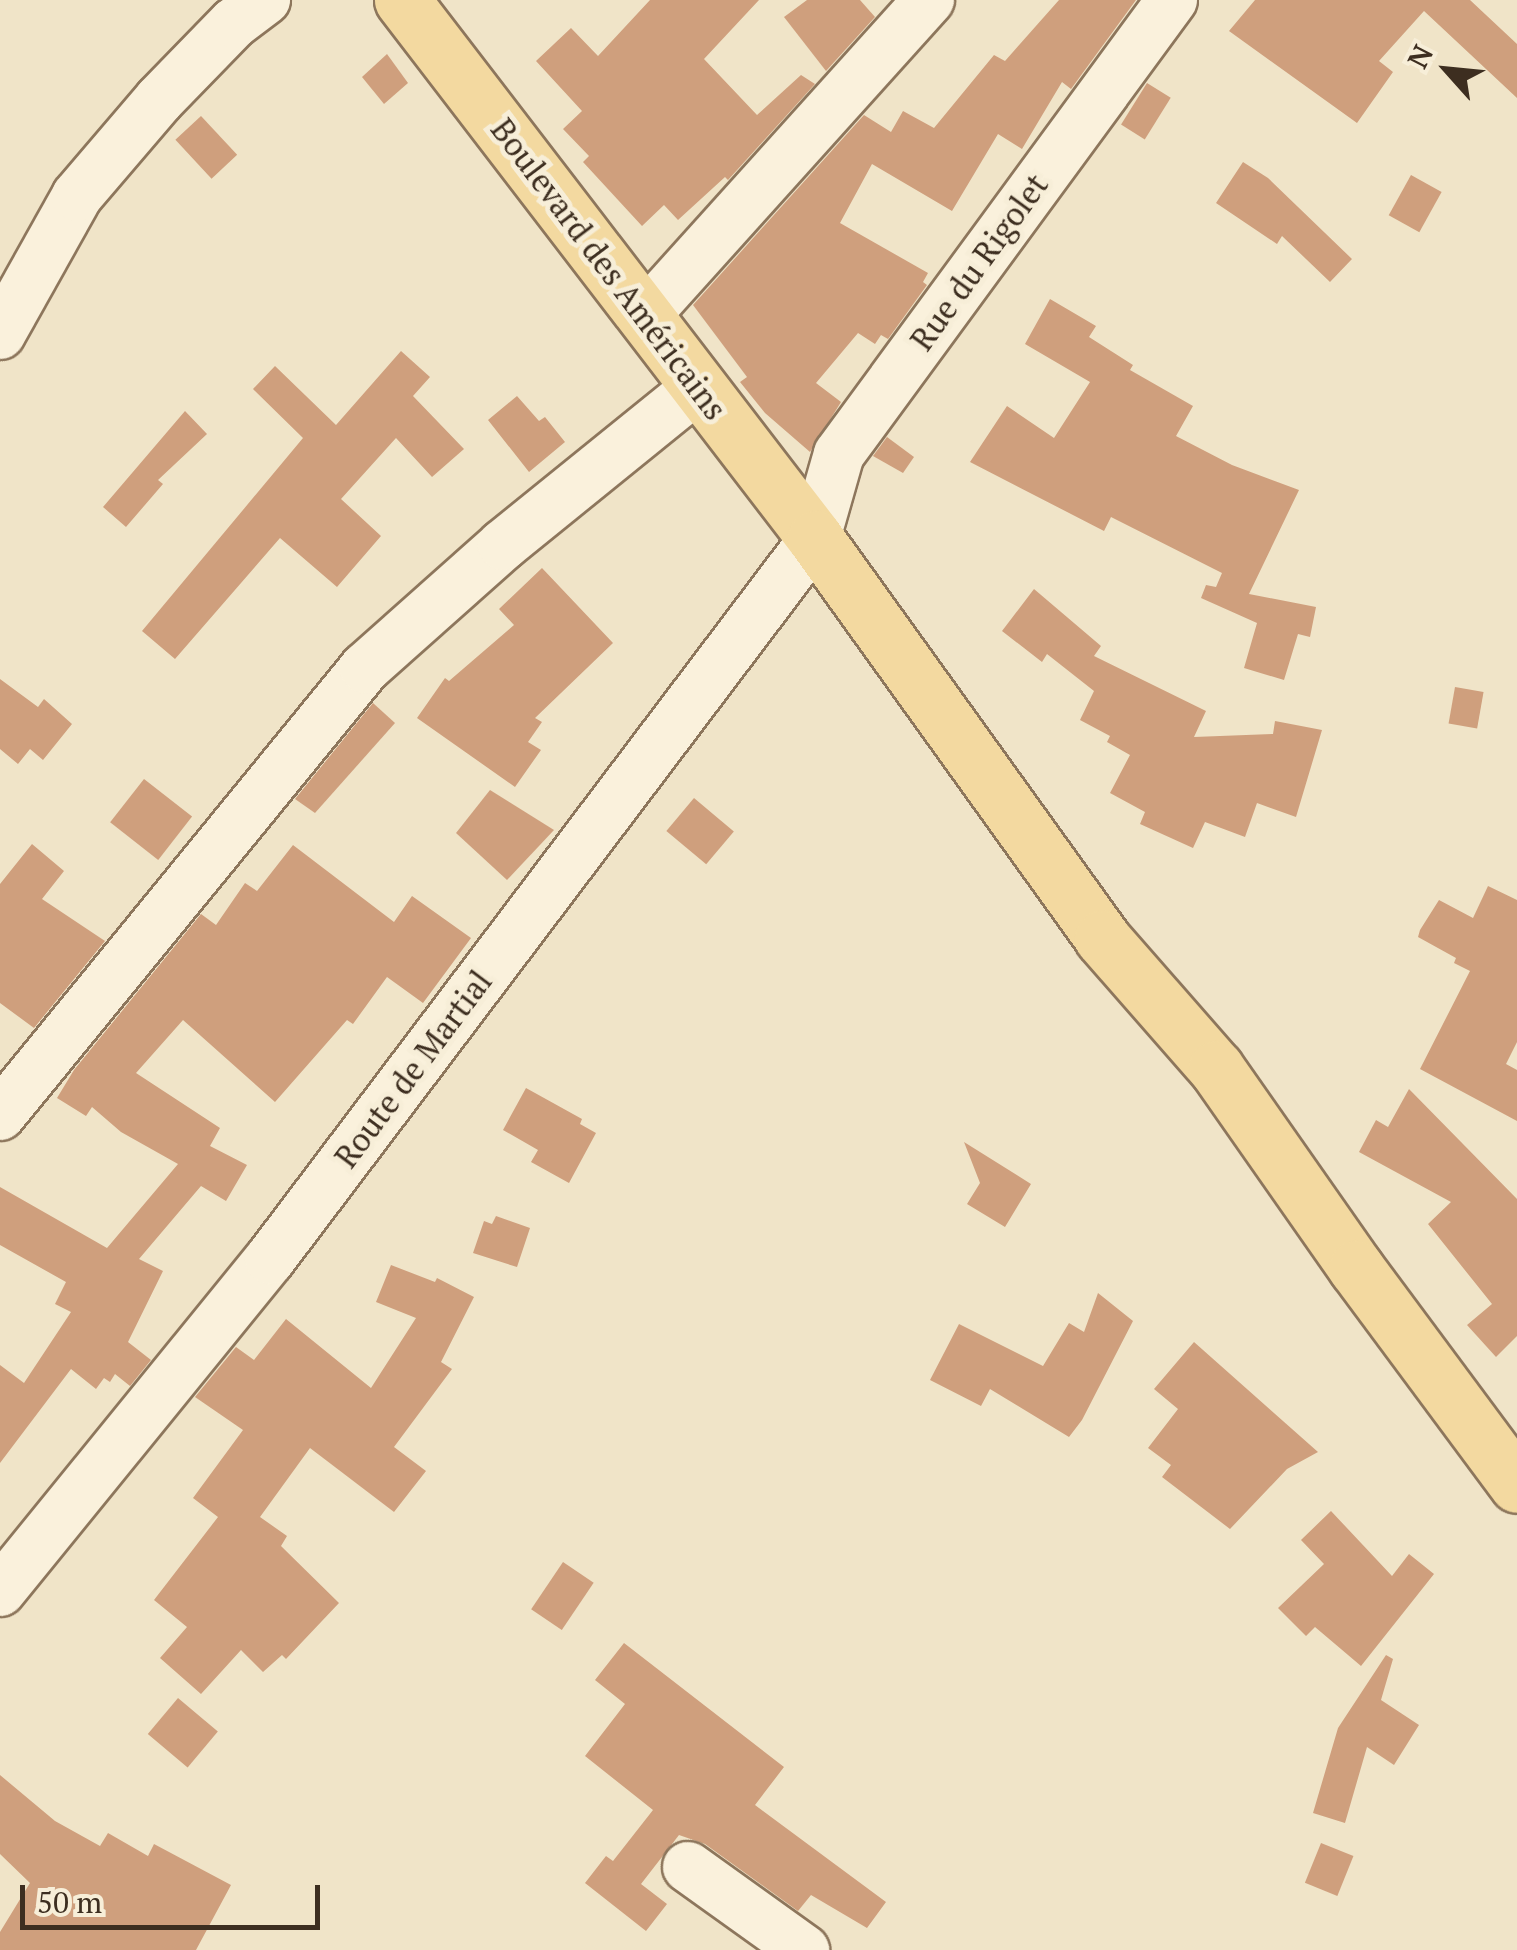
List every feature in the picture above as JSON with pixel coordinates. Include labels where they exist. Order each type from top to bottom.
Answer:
[{"type":"main road","name":"Boulevard des Américains","points":[[402,0],[815,538],[1102,938],[1216,1068],[1356,1268],[1517,1485]]},
{"type":"street","points":[[0,334],[77,196],[159,100],[234,23],[265,0]]},
{"type":"street","points":[[646,314],[928,0]]},
{"type":"street","name":"Rue du Rigolet","points":[[815,538],[839,454],[1172,0]]},
{"type":"street","points":[[0,1115],[366,668],[503,546],[697,388]]},
{"type":"street","name":"Route de Martial","points":[[0,1591],[270,1259],[815,538]]},
{"type":"street","points":[[688,1867],[804,1950]]},
{"type":"building","points":[[650,0],[759,0],[704,59],[757,115],[801,75],[815,84],[728,180],[725,177],[678,220],[664,205],[642,226],[583,162],[589,156],[563,129],[582,111],[536,61],[571,28],[598,56]]},
{"type":"building","points":[[807,0],[860,0],[875,17],[826,71],[784,17]]},
{"type":"building","points":[[1059,0],[1136,0],[1071,89],[1062,82],[1022,149],[998,134],[952,211],[872,164],[840,223],[928,273],[923,282],[927,285],[888,339],[881,335],[875,344],[858,333],[816,383],[841,402],[810,452],[765,413],[740,382],[747,377],[693,305],[864,115],[891,132],[903,111],[934,128],[994,55],[1005,61]]},
{"type":"building","points":[[1255,0],[1470,0],[1517,44],[1517,98],[1424,11],[1379,61],[1393,72],[1357,123],[1229,31]]},
{"type":"building","points":[[387,54],[408,83],[384,104],[362,77]]},
{"type":"building","points":[[1147,83],[1171,98],[1145,139],[1121,125]]},
{"type":"building","points":[[201,116],[237,155],[212,179],[175,140]]},
{"type":"building","points":[[1243,162],[1268,178],[1352,259],[1330,282],[1282,236],[1277,244],[1216,203]]},
{"type":"building","points":[[1411,175],[1442,192],[1419,232],[1389,215]]},
{"type":"building","points":[[1050,299],[1096,326],[1089,337],[1133,365],[1130,370],[1193,406],[1176,436],[1232,465],[1299,490],[1249,594],[1316,607],[1310,637],[1298,634],[1284,680],[1244,668],[1257,623],[1201,598],[1206,585],[1216,587],[1222,573],[1111,517],[1104,531],[970,462],[1007,406],[1054,438],[1090,382],[1025,344]]},
{"type":"building","points":[[401,351],[430,377],[413,396],[464,449],[432,477],[396,438],[341,499],[381,536],[337,587],[280,538],[175,659],[142,631],[303,438],[253,389],[275,366],[336,425]]},
{"type":"building","points":[[517,396],[539,421],[545,417],[565,442],[529,472],[488,420]]},
{"type":"building","points":[[185,411],[207,434],[158,480],[163,484],[126,527],[103,507]]},
{"type":"building","points":[[887,437],[914,457],[903,473],[873,456]]},
{"type":"building","points":[[542,568],[613,643],[535,718],[542,722],[528,742],[541,750],[515,787],[417,718],[445,678],[449,681],[514,625],[499,609]]},
{"type":"building","points":[[1034,589],[1101,646],[1094,656],[1206,711],[1194,737],[1273,734],[1275,721],[1322,730],[1296,817],[1257,803],[1245,837],[1205,822],[1193,848],[1140,824],[1145,812],[1110,793],[1130,755],[1107,742],[1110,736],[1080,720],[1094,691],[1047,654],[1042,662],[1002,631]]},
{"type":"building","points":[[0,679],[38,707],[44,699],[72,724],[43,760],[30,749],[18,764],[0,749]]},
{"type":"building","points":[[1455,687],[1484,692],[1477,728],[1449,723]]},
{"type":"building","points":[[373,703],[395,723],[315,813],[295,799]]},
{"type":"building","points":[[144,779],[192,817],[158,860],[110,822]]},
{"type":"building","points":[[490,790],[554,830],[507,880],[456,833]]},
{"type":"building","points":[[694,798],[734,831],[706,864],[666,831]]},
{"type":"building","points":[[32,844],[64,871],[42,899],[105,941],[34,1028],[0,1003],[0,884]]},
{"type":"building","points":[[293,845],[394,922],[412,896],[471,938],[423,1003],[387,977],[353,1024],[347,1020],[275,1102],[183,1020],[136,1073],[220,1128],[210,1146],[247,1165],[226,1201],[201,1186],[139,1259],[163,1271],[128,1342],[151,1360],[130,1386],[115,1374],[110,1382],[104,1378],[96,1389],[71,1369],[0,1463],[0,1365],[24,1383],[71,1312],[55,1304],[66,1282],[0,1245],[0,1187],[107,1248],[178,1164],[121,1132],[92,1107],[86,1116],[57,1098],[74,1070],[201,914],[216,925],[245,883],[257,891]]},
{"type":"building","points":[[1488,886],[1517,900],[1517,1042],[1506,1064],[1517,1070],[1517,1121],[1420,1069],[1470,971],[1454,963],[1456,958],[1418,937],[1420,930],[1439,900],[1473,918]]},
{"type":"building","points":[[526,1088],[582,1119],[580,1124],[596,1133],[569,1183],[531,1162],[538,1150],[503,1130]]},
{"type":"building","points":[[1409,1089],[1517,1199],[1517,1336],[1496,1357],[1467,1325],[1492,1304],[1428,1224],[1451,1202],[1359,1152],[1376,1120],[1388,1127]]},
{"type":"building","points":[[964,1142],[1031,1184],[1005,1227],[967,1204],[980,1183]]},
{"type":"building","points":[[496,1216],[530,1228],[517,1267],[473,1253],[484,1221],[492,1224]]},
{"type":"building","points":[[391,1265],[435,1282],[437,1278],[474,1297],[441,1362],[452,1369],[394,1447],[426,1471],[394,1512],[310,1448],[260,1517],[287,1536],[281,1546],[339,1603],[286,1659],[282,1655],[263,1672],[241,1650],[201,1694],[160,1658],[187,1627],[154,1600],[218,1517],[193,1498],[243,1430],[195,1397],[236,1347],[254,1360],[286,1319],[371,1388],[416,1318],[376,1302]]},
{"type":"building","points":[[1098,1293],[1133,1321],[1082,1420],[1069,1437],[990,1389],[981,1406],[930,1380],[959,1324],[1043,1366],[1069,1323],[1084,1332]]},
{"type":"building","points":[[1194,1342],[1318,1452],[1287,1469],[1230,1529],[1162,1477],[1171,1465],[1148,1448],[1178,1409],[1154,1389]]},
{"type":"building","points":[[1331,1511],[1392,1576],[1409,1554],[1434,1574],[1361,1666],[1315,1627],[1306,1636],[1278,1608],[1324,1564],[1301,1540]]},
{"type":"building","points":[[563,1562],[594,1583],[562,1630],[531,1609]]},
{"type":"building","points":[[624,1643],[784,1767],[755,1805],[886,1902],[867,1928],[811,1895],[798,1911],[705,1844],[679,1835],[641,1884],[667,1904],[646,1931],[585,1883],[606,1856],[613,1861],[653,1810],[585,1756],[625,1704],[595,1680]]},
{"type":"building","points":[[1386,1655],[1393,1659],[1381,1700],[1419,1725],[1394,1765],[1367,1747],[1345,1823],[1313,1813],[1338,1728]]},
{"type":"building","points":[[178,1698],[218,1731],[188,1767],[148,1734]]},
{"type":"building","points":[[0,1775],[55,1821],[100,1846],[108,1833],[148,1856],[154,1844],[231,1885],[196,1950],[0,1950],[0,1932],[30,1883],[0,1854]]},
{"type":"building","points":[[1321,1843],[1353,1856],[1337,1896],[1305,1883]]}]
